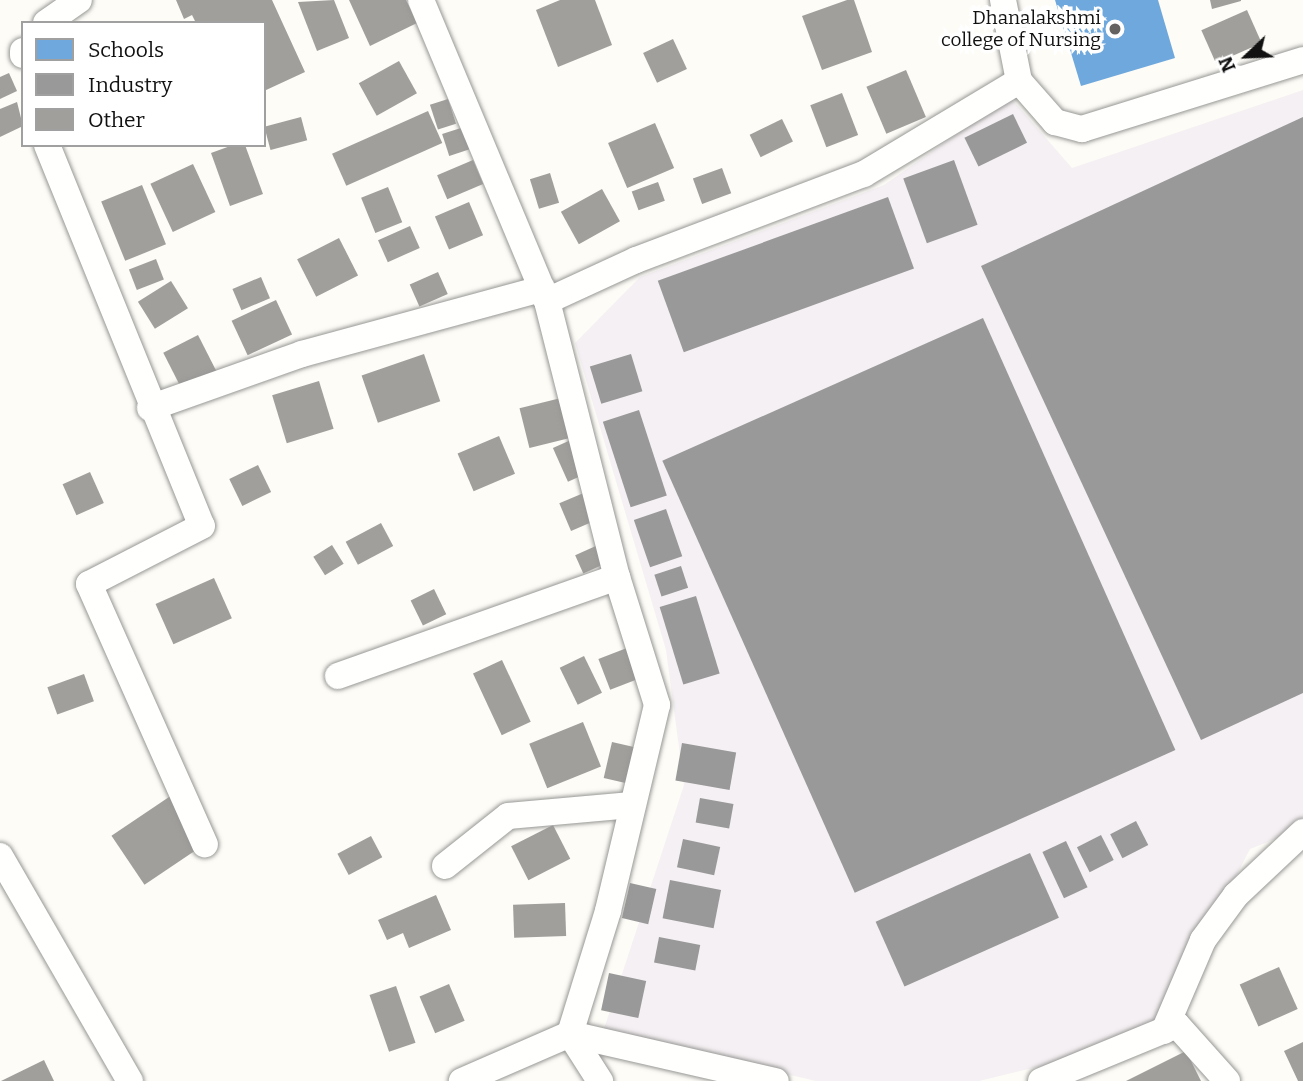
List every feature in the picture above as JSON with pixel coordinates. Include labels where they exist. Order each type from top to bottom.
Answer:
[{"type":"street","points":[[49,21],[79,0]]},
{"type":"street","points":[[421,0],[545,295],[617,577],[657,705],[570,1034],[600,1081]]},
{"type":"street","points":[[1003,0],[1020,81],[1055,122],[1082,129],[1303,60]]},
{"type":"street","points":[[150,408],[302,354],[545,295],[863,174],[1020,81]]},
{"type":"street","points":[[48,147],[150,408],[202,526],[89,584],[205,844]]},
{"type":"street","points":[[338,676],[617,577]]},
{"type":"street","points":[[445,866],[508,816],[632,805]]},
{"type":"street","points":[[1164,1031],[1203,940],[1236,895],[1303,832]]},
{"type":"street","points":[[0,856],[130,1081]]},
{"type":"street","points":[[1041,1081],[1177,1025],[1227,1081]]},
{"type":"street","points":[[462,1081],[570,1034],[776,1081]]},
{"type":"shaded area","points":[[1303,90],[1303,828],[1250,849],[1152,1039],[979,1081],[816,1081],[603,1032],[684,785],[666,650],[575,343],[640,277],[884,185],[1010,97],[1072,168]]},
{"type":"building: Schools","name":"Dhanalakshmi college of Nursing","points":[[1055,0],[1158,0],[1175,58],[1081,86]]},
{"type":"building: Industry","points":[[1013,114],[1027,143],[978,166],[964,138]]},
{"type":"building: Industry","points":[[1303,117],[1303,693],[1201,740],[981,266]]},
{"type":"building: Industry","points":[[954,160],[978,225],[927,243],[903,178]]},
{"type":"building: Industry","points":[[888,197],[914,268],[684,352],[658,281]]},
{"type":"building: Industry","points":[[983,318],[1175,750],[855,893],[662,461]]},
{"type":"building: Industry","points":[[631,354],[642,391],[601,404],[590,367]]},
{"type":"building: Industry","points":[[639,410],[667,496],[631,507],[603,422]]},
{"type":"building: Industry","points":[[666,509],[682,556],[650,567],[634,520]]},
{"type":"building: Industry","points":[[681,566],[688,588],[661,597],[654,575]]},
{"type":"building: Industry","points":[[696,596],[720,673],[683,685],[660,607]]},
{"type":"building: Industry","points":[[682,743],[736,753],[730,790],[675,780]]},
{"type":"building: Industry","points":[[700,798],[733,804],[729,829],[696,823]]},
{"type":"building: Industry","points":[[1136,821],[1148,845],[1122,858],[1110,834]]},
{"type":"building: Industry","points":[[1101,835],[1114,860],[1090,872],[1077,847]]},
{"type":"building: Industry","points":[[683,839],[720,847],[714,875],[677,867]]},
{"type":"building: Industry","points":[[1066,841],[1088,887],[1064,898],[1042,852]]},
{"type":"building: Industry","points":[[1030,853],[1059,918],[904,987],[876,922]]},
{"type":"building: Industry","points":[[670,880],[721,890],[714,928],[663,918]]},
{"type":"building: Industry","points":[[630,883],[656,889],[648,924],[622,918]]},
{"type":"building: Industry","points":[[659,937],[700,945],[695,971],[654,963]]},
{"type":"building: Industry","points":[[609,973],[646,981],[638,1018],[601,1010]]},
{"type":"building: Other","points":[[176,0],[272,0],[305,72],[266,90],[266,21],[195,21],[192,15],[184,19]]},
{"type":"building: Other","points":[[334,0],[349,38],[317,51],[298,2]]},
{"type":"building: Other","points":[[349,0],[406,0],[417,23],[370,46]]},
{"type":"building: Other","points":[[560,0],[595,0],[612,45],[558,67],[536,10]]},
{"type":"building: Other","points":[[854,0],[872,52],[822,70],[802,16]]},
{"type":"building: Other","points":[[1210,0],[1241,0],[1241,1],[1212,9]]},
{"type":"building: Other","points":[[1247,10],[1262,43],[1216,63],[1201,30]]},
{"type":"building: Other","points":[[673,39],[687,69],[657,83],[643,53]]},
{"type":"building: Other","points":[[399,61],[417,93],[377,116],[359,83]]},
{"type":"building: Other","points":[[906,70],[926,117],[886,134],[866,87]]},
{"type":"building: Other","points":[[9,73],[17,91],[0,99],[0,77]]},
{"type":"building: Other","points":[[842,93],[858,135],[826,147],[810,105]]},
{"type":"building: Other","points":[[448,99],[456,124],[438,130],[430,105]]},
{"type":"building: Other","points":[[17,102],[21,127],[0,137],[0,109]]},
{"type":"building: Other","points":[[428,111],[442,143],[346,186],[332,154]]},
{"type":"building: Other","points":[[301,117],[307,140],[271,150],[266,126]]},
{"type":"building: Other","points":[[782,119],[793,141],[761,157],[750,135]]},
{"type":"building: Other","points":[[655,123],[674,168],[627,188],[608,143]]},
{"type":"building: Other","points":[[464,127],[471,149],[449,156],[442,134]]},
{"type":"building: Other","points":[[228,147],[246,147],[263,194],[230,206],[211,153]]},
{"type":"building: Other","points":[[473,160],[483,184],[447,199],[437,175]]},
{"type":"building: Other","points":[[193,164],[215,212],[173,232],[150,184]]},
{"type":"building: Other","points":[[722,168],[731,193],[702,204],[693,179]]},
{"type":"building: Other","points":[[550,173],[559,203],[539,209],[530,179]]},
{"type":"building: Other","points":[[658,182],[665,201],[639,210],[632,192]]},
{"type":"building: Other","points":[[142,185],[166,244],[125,261],[101,201]]},
{"type":"building: Other","points":[[388,187],[402,222],[375,233],[361,198]]},
{"type":"building: Other","points":[[602,189],[620,221],[579,244],[561,212]]},
{"type":"building: Other","points":[[469,202],[483,235],[449,250],[435,216]]},
{"type":"building: Other","points":[[410,226],[420,248],[388,262],[378,240]]},
{"type":"building: Other","points":[[339,238],[358,275],[316,297],[297,259]]},
{"type":"building: Other","points":[[156,259],[164,280],[137,290],[129,269]]},
{"type":"building: Other","points":[[438,272],[448,294],[419,307],[410,285]]},
{"type":"building: Other","points":[[261,277],[270,298],[241,310],[232,289]]},
{"type":"building: Other","points":[[171,281],[188,308],[155,329],[138,302]]},
{"type":"building: Other","points":[[276,300],[292,334],[248,355],[232,321]]},
{"type":"building: Other","points":[[198,335],[217,372],[182,390],[163,353]]},
{"type":"building: Other","points":[[424,354],[440,401],[378,423],[362,375]]},
{"type":"building: Other","points":[[319,381],[334,429],[287,443],[272,395]]},
{"type":"building: Other","points":[[569,396],[579,436],[529,448],[520,408]]},
{"type":"building: Other","points":[[499,436],[515,474],[474,491],[458,454]]},
{"type":"building: Other","points":[[573,439],[588,473],[568,482],[553,448]]},
{"type":"building: Other","points":[[258,465],[271,492],[242,506],[229,479]]},
{"type":"building: Other","points":[[90,472],[104,503],[76,515],[63,484]]},
{"type":"building: Other","points":[[586,492],[598,520],[571,531],[559,503]]},
{"type":"building: Other","points":[[381,523],[393,546],[358,565],[346,542]]},
{"type":"building: Other","points":[[332,545],[344,564],[325,575],[313,557]]},
{"type":"building: Other","points":[[598,545],[606,563],[583,573],[575,555]]},
{"type":"building: Other","points":[[214,578],[232,618],[173,644],[156,604]]},
{"type":"building: Other","points":[[434,589],[446,614],[423,626],[411,600]]},
{"type":"building: Other","points":[[632,646],[644,677],[610,690],[598,659]]},
{"type":"building: Other","points":[[584,656],[602,693],[578,705],[560,668]]},
{"type":"building: Other","points":[[502,660],[531,722],[502,735],[473,674]]},
{"type":"building: Other","points":[[84,674],[94,701],[57,715],[47,687]]},
{"type":"building: Other","points":[[583,722],[601,767],[547,788],[529,744]]},
{"type":"building: Other","points":[[612,742],[639,748],[631,784],[604,778]]},
{"type":"building: Other","points":[[172,795],[205,844],[144,885],[111,836]]},
{"type":"building: Other","points":[[553,825],[570,859],[528,880],[511,846]]},
{"type":"building: Other","points":[[371,836],[382,857],[349,875],[337,854]]},
{"type":"building: Other","points":[[436,895],[451,930],[409,948],[403,933],[387,940],[378,920]]},
{"type":"building: Other","points":[[565,903],[566,936],[514,938],[513,905]]},
{"type":"building: Other","points":[[1279,967],[1298,1009],[1258,1027],[1240,984]]},
{"type":"building: Other","points":[[449,984],[465,1021],[435,1033],[420,997]]},
{"type":"building: Other","points":[[396,986],[416,1043],[389,1052],[370,995]]},
{"type":"building: Other","points":[[1303,1042],[1303,1081],[1298,1081],[1284,1051]]},
{"type":"building: Other","points":[[1186,1051],[1201,1081],[1126,1081]]},
{"type":"building: Other","points":[[44,1060],[54,1081],[1,1081]]},
{"type":"place","name":"Dhanalakshmi college of Nursing","points":[[1115,29]]}]
